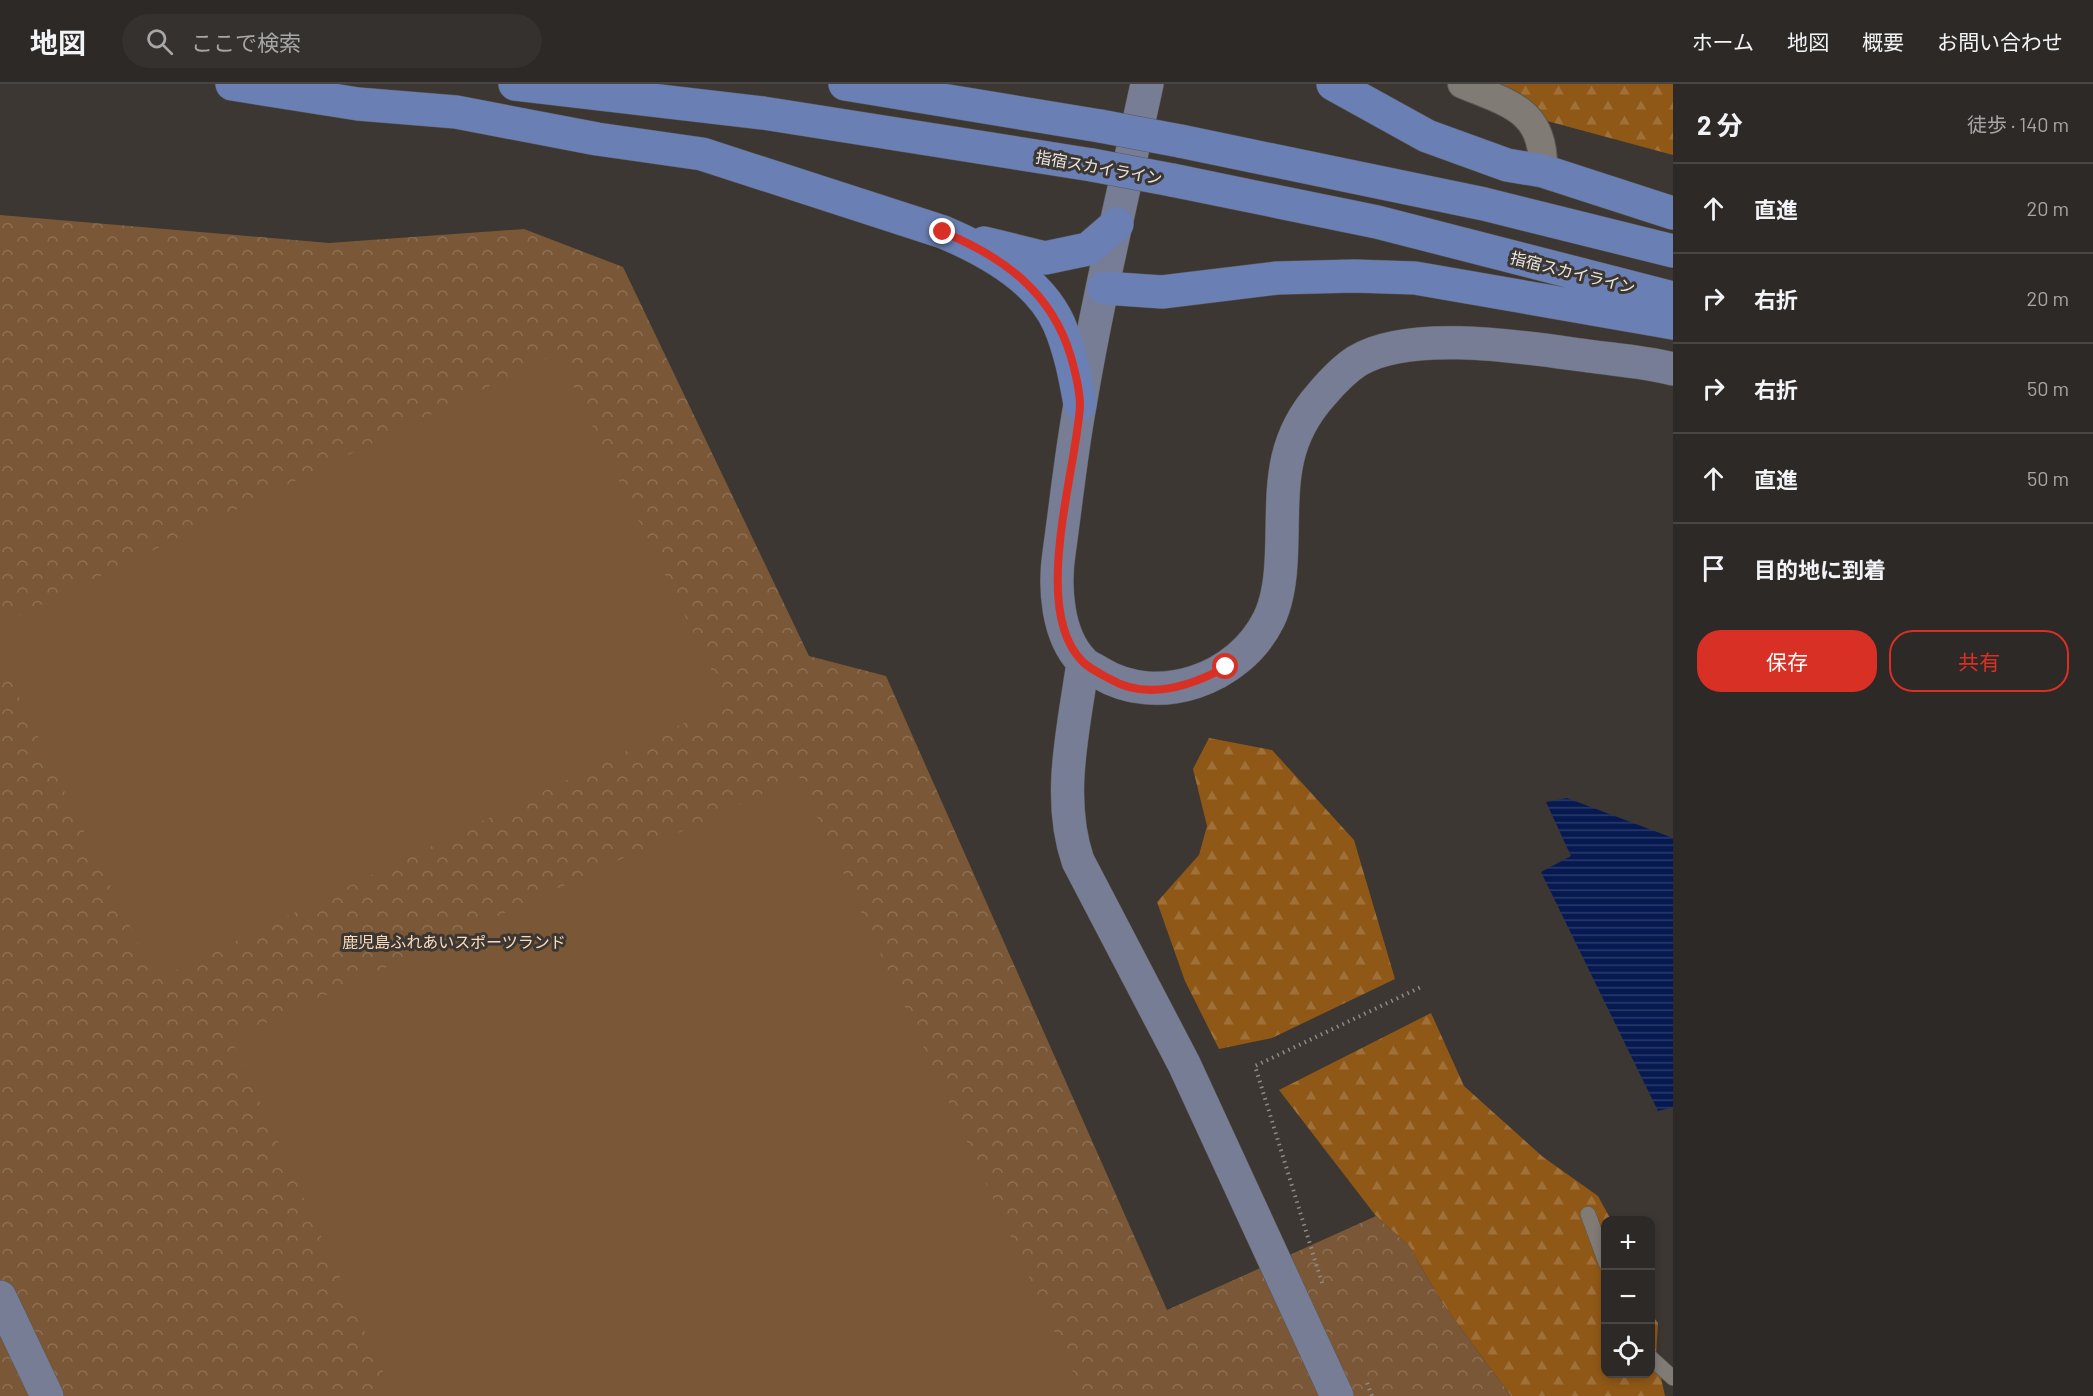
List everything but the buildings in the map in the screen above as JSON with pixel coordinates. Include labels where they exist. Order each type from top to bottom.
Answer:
[{"type":"main road","points":[[232,84],[357,104],[456,112],[597,139],[702,154],[943,232],[1045,258],[1088,249],[1117,224]]},
{"type":"main road","name":"指宿スカイライン","points":[[515,84],[763,113],[1092,165],[1377,222],[1673,298]]},
{"type":"main road","points":[[845,84],[1180,141],[1484,204],[1673,250]]},
{"type":"main road","points":[[1333,84],[1427,136],[1507,165],[1543,171],[1673,213]]},
{"type":"main road","points":[[943,232],[980,248],[1041,296],[1058,322],[1071,357],[1080,404]]},
{"type":"main road","points":[[1104,288],[1162,292],[1277,278],[1354,276],[1415,278],[1673,323]]},
{"type":"street","points":[[1147,84],[1080,404],[1058,561],[1061,617],[1066,639],[1083,662],[1118,683],[1148,690],[1173,688],[1198,682],[1226,667],[1251,644],[1269,619],[1280,585],[1284,477],[1292,438],[1307,411],[1342,372],[1371,354],[1421,345],[1511,345],[1673,369]]},
{"type":"street","points":[[1462,84],[1524,113],[1539,132],[1544,151],[1543,171]]},
{"type":"street","points":[[1083,662],[1068,766],[1066,802],[1070,839],[1078,861],[1184,1064],[1336,1396]]},
{"type":"street","points":[[0,1297],[47,1396]]},
{"type":"lane","points":[[1588,1214],[1601,1251]]},
{"type":"lane","points":[[1655,1362],[1673,1378]]},
{"type":"path","points":[[1325,1290],[1299,1214],[1255,1066],[1421,987]]},
{"type":"path","points":[[1363,1372],[1372,1396]]},
{"type":"green space","points":[[1448,84],[1673,84],[1673,155],[1477,102]]},
{"type":"green space","name":"鹿児島ふれあいスポーツランド","points":[[0,215],[329,243],[524,229],[623,267],[809,656],[886,676],[1167,1310],[1376,1216],[1409,1246],[1443,1304],[1511,1396],[0,1396]]},
{"type":"green space","points":[[557,353],[727,702],[156,980],[0,658],[0,625]]},
{"type":"green space","points":[[1209,738],[1272,750],[1354,840],[1395,979],[1272,1038],[1219,1049],[1185,981],[1157,902],[1199,855],[1207,826],[1193,769]]},
{"type":"green space","points":[[799,777],[1084,1396],[394,1396],[231,1039]]},
{"type":"green space","points":[[1431,1013],[1464,1086],[1543,1157],[1598,1196],[1609,1216],[1601,1216],[1601,1378],[1655,1378],[1655,1319],[1658,1323],[1656,1355],[1665,1396],[1511,1396],[1443,1304],[1409,1246],[1376,1216],[1279,1090]]},
{"type":"shaded area","points":[[1567,798],[1673,838],[1673,1107],[1658,1111],[1541,872],[1571,856],[1546,802]]},
{"type":"route","points":[[943,232],[980,248],[1041,296],[1058,322],[1071,357],[1080,404],[1058,561],[1058,592],[1066,639],[1083,662],[1118,683],[1148,690],[1173,688],[1198,682],[1226,667]]}]
